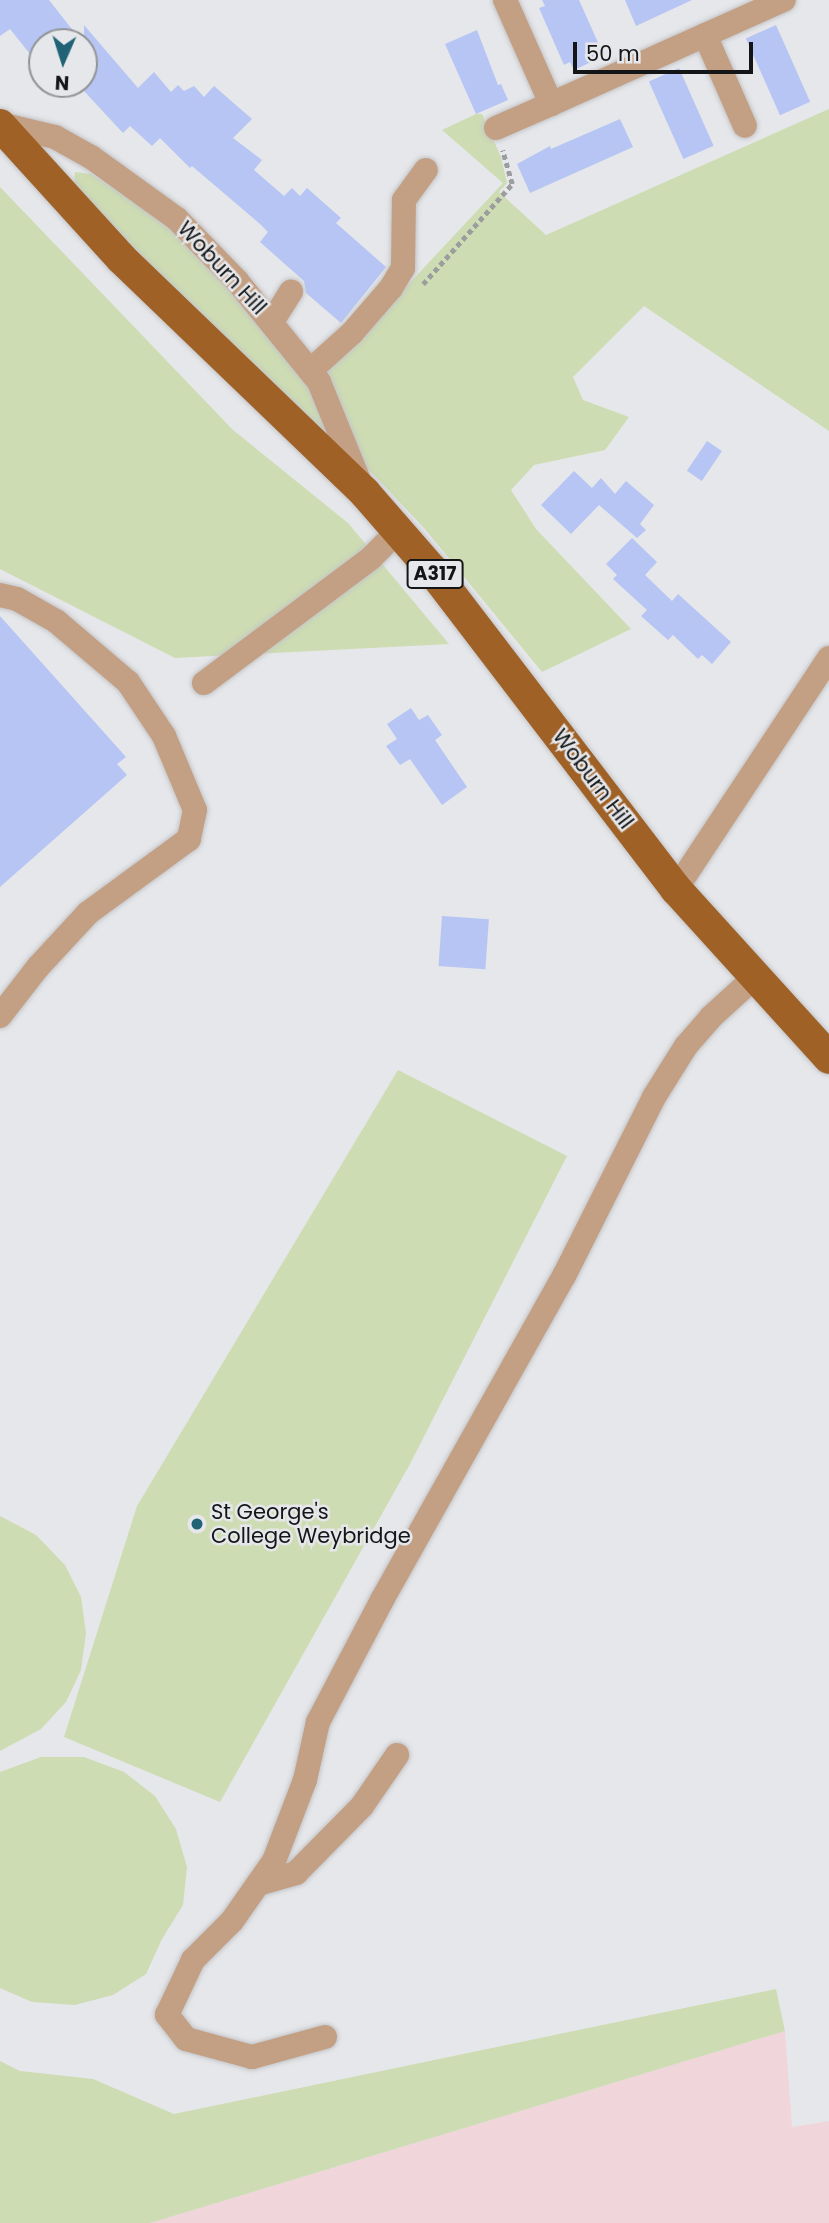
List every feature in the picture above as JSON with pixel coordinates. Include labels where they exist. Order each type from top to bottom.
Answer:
[{"type":"main road","name":"Woburn Hill","points":[[1,127],[122,258],[365,493],[432,570],[676,889],[829,1058]]},
{"type":"street","points":[[505,0],[551,104]]},
{"type":"street","points":[[496,128],[784,0]]},
{"type":"street","points":[[705,35],[745,126]]},
{"type":"street","name":"Woburn Hill","points":[[1,127],[55,137],[130,183],[177,219],[311,370],[319,382],[365,493]]},
{"type":"street","points":[[311,370],[352,333],[391,288],[403,268],[404,200],[426,170]]},
{"type":"street","points":[[272,323],[291,290]]},
{"type":"street","points":[[204,683],[371,558],[397,532]]},
{"type":"street","points":[[0,595],[17,599],[56,621],[128,682],[164,736],[195,810],[189,839],[88,913],[38,967],[0,1016]]},
{"type":"street","points":[[676,889],[829,657]]},
{"type":"street","points":[[325,2037],[252,2057],[186,2039],[167,2015],[193,1960],[232,1921],[274,1861],[305,1780],[318,1722],[382,1600],[564,1276],[654,1097],[686,1046],[711,1017],[754,978]]},
{"type":"street","points":[[258,1884],[296,1872],[362,1806],[397,1755]]},
{"type":"path","points":[[507,165],[511,179]]},
{"type":"shaded area","points":[[785,2031],[792,2127],[829,2121],[829,2223],[150,2223]]},
{"type":"green space","points":[[829,109],[829,431],[644,306],[573,377],[583,400],[629,417],[605,450],[534,465],[511,490],[536,529],[631,629],[542,672],[425,529],[372,473],[346,447],[321,432],[73,196],[75,172],[91,174],[138,205],[173,232],[322,377],[503,183],[442,130],[476,114],[482,114],[501,157],[507,183],[499,192],[546,235]]},
{"type":"green space","points":[[0,187],[233,430],[348,523],[449,644],[175,658],[0,569]]},
{"type":"green space","points":[[398,1070],[567,1156],[410,1464],[220,1802],[64,1737],[137,1506]]},
{"type":"green space","points":[[0,1516],[36,1535],[65,1565],[81,1597],[86,1633],[81,1670],[66,1702],[41,1729],[0,1751]]},
{"type":"green space","points":[[41,1757],[84,1757],[124,1772],[155,1796],[176,1829],[187,1867],[183,1905],[162,1939],[146,1974],[113,1995],[75,2005],[32,2002],[0,1988],[0,1772]]},
{"type":"green space","points":[[776,1989],[785,2031],[150,2223],[0,2223],[0,2061],[20,2071],[93,2079],[174,2114]]},
{"type":"building","points":[[0,0],[49,0],[71,28],[28,28],[28,52],[10,29],[0,36]]},
{"type":"building","points":[[542,0],[579,0],[604,56],[574,70],[570,62],[564,65],[539,8],[545,6]]},
{"type":"building","points":[[625,0],[692,0],[636,26]]},
{"type":"building","points":[[776,25],[810,102],[780,115],[746,38]]},
{"type":"building","points":[[477,30],[498,85],[501,84],[508,100],[476,114],[445,44]]},
{"type":"building","points":[[98,41],[138,88],[154,72],[171,92],[178,85],[184,91],[194,86],[204,97],[214,86],[252,119],[233,138],[262,160],[254,170],[284,196],[292,188],[300,196],[307,188],[341,218],[336,223],[386,267],[341,323],[306,293],[304,281],[260,242],[268,232],[260,224],[192,166],[190,168],[160,138],[152,146],[130,126],[123,133],[90,98],[98,98]]},
{"type":"building","points":[[679,68],[714,146],[683,159],[649,81]]},
{"type":"building","points":[[620,119],[633,147],[530,193],[517,164],[550,146],[551,149]]},
{"type":"building","points":[[707,441],[722,451],[702,481],[687,471]]},
{"type":"building","points":[[574,471],[592,488],[601,478],[615,494],[626,481],[654,505],[640,524],[646,530],[637,538],[599,505],[571,534],[541,505]]},
{"type":"building","points":[[632,538],[657,562],[645,575],[672,601],[678,594],[731,642],[712,664],[702,655],[698,659],[673,635],[668,640],[641,616],[647,610],[613,579],[617,575],[606,564]]},
{"type":"building","points":[[0,616],[126,757],[117,764],[127,775],[0,887]]},
{"type":"building","points":[[411,708],[419,720],[428,715],[442,735],[435,740],[467,787],[442,805],[410,759],[400,765],[386,746],[397,739],[387,724]]},
{"type":"building","points":[[442,916],[489,919],[485,969],[439,966]]},
{"type":"place","name":"St George's College Weybridge","points":[[197,1524]]}]
